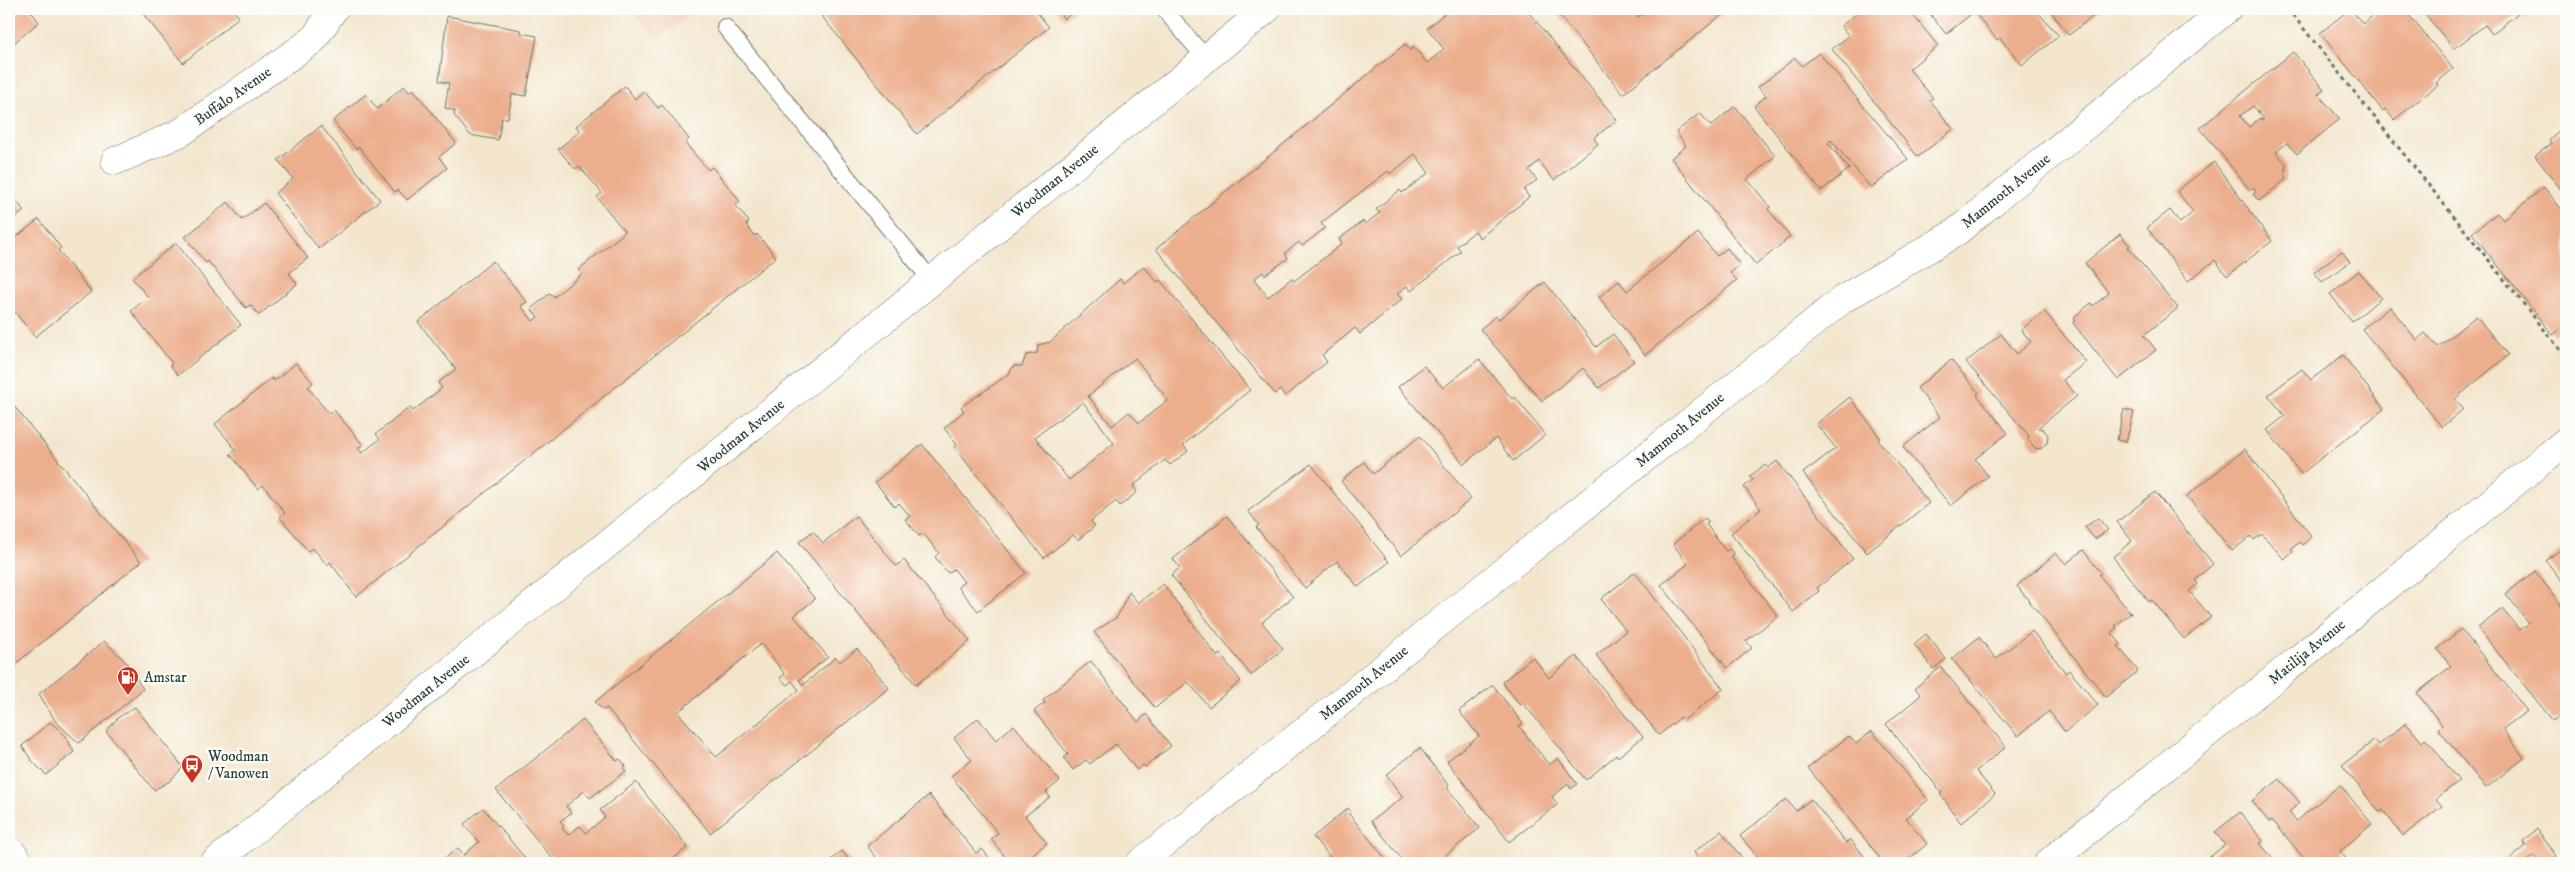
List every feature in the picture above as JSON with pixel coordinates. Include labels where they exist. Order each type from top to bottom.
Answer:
[{"type":"street","name":"Buffalo Avenue","points":[[115,161],[180,133],[313,40],[334,9]]},
{"type":"street","name":"Woodman Avenue","points":[[214,863],[1267,9]]},
{"type":"street","name":"Mammoth Avenue","points":[[1140,863],[1843,299],[1955,233],[2227,9]]},
{"type":"street","name":"Matilija Avenue","points":[[2048,863],[2566,441]]},
{"type":"street","points":[[9,849],[20,863]]},
{"type":"lane","points":[[1164,9],[1206,58]]},
{"type":"lane","points":[[724,27],[932,281]]},
{"type":"path","points":[[2288,9],[2566,358]]},
{"type":"shaded area","points":[[631,9],[696,9],[657,40]]},
{"type":"building","points":[[9,9],[29,9],[39,22],[13,44],[9,40]]},
{"type":"building","points":[[139,9],[232,9],[239,17],[183,63]]},
{"type":"building","points":[[816,9],[1034,9],[1049,27],[917,134]]},
{"type":"building","points":[[1056,9],[1077,9],[1064,19]]},
{"type":"building","points":[[1450,9],[1526,9],[1617,120],[1594,138],[1598,144],[1554,180],[1539,161],[1529,170],[1537,180],[1524,190],[1529,197],[1480,238],[1475,231],[1457,246],[1461,251],[1411,291],[1407,286],[1397,294],[1402,299],[1360,334],[1355,328],[1322,355],[1327,362],[1285,397],[1280,390],[1275,394],[1156,249],[1405,44],[1410,50],[1414,47],[1427,63],[1444,49],[1427,28]],"holes":[[[1415,154],[1429,173],[1402,193],[1400,190],[1376,209],[1380,213],[1365,224],[1363,221],[1339,239],[1342,244],[1294,281],[1292,278],[1268,297],[1254,279],[1263,272],[1265,275],[1288,258],[1285,253],[1299,242],[1302,246],[1325,228],[1321,223],[1388,171],[1390,174]]]},
{"type":"building","points":[[1554,9],[1631,9],[1638,17],[1649,9],[1729,9],[1623,94]]},
{"type":"building","points":[[1862,9],[1908,9],[1938,46],[1909,69],[1933,98],[1930,100],[1953,129],[1918,157],[1832,49],[1849,36],[1841,26]]},
{"type":"building","points":[[1926,9],[2035,9],[2059,36],[2022,65],[2000,38],[1997,40],[1974,12],[1946,34]]},
{"type":"building","points":[[2049,9],[2102,9],[2069,35]]},
{"type":"building","points":[[2350,9],[2363,24],[2375,14],[2373,9],[2404,9],[2453,69],[2436,83],[2438,85],[2394,120],[2385,109],[2383,111],[2320,33]]},
{"type":"building","points":[[2421,9],[2523,9],[2492,34],[2485,25],[2454,49]]},
{"type":"building","points":[[447,16],[521,30],[521,33],[537,36],[526,96],[512,94],[508,118],[502,118],[498,140],[470,135],[454,115],[455,111],[445,108],[449,83],[439,81]]},
{"type":"building","points":[[2293,52],[2324,89],[2318,94],[2340,119],[2297,154],[2287,143],[2276,152],[2286,164],[2285,180],[2259,201],[2253,194],[2256,192],[2253,188],[2250,190],[2200,128]],"holes":[[[2253,106],[2264,119],[2260,118],[2249,127],[2240,116]]]},
{"type":"building","points":[[1819,53],[1908,159],[1871,188],[1831,140],[1828,143],[1849,169],[1821,191],[1754,106],[1766,96],[1758,87],[1795,58],[1802,66]]},
{"type":"building","points":[[404,86],[409,92],[413,89],[456,143],[439,157],[447,168],[407,200],[398,190],[395,192],[359,147],[356,149],[333,121],[366,94],[377,109]]},
{"type":"building","points":[[625,86],[635,99],[644,91],[658,108],[662,105],[689,139],[685,143],[708,170],[712,167],[740,201],[735,205],[749,222],[746,225],[755,236],[757,234],[776,257],[356,597],[330,562],[327,565],[313,548],[308,551],[280,517],[285,513],[263,485],[258,489],[230,454],[236,450],[215,424],[272,378],[274,381],[296,363],[313,383],[308,387],[329,414],[334,410],[363,445],[358,448],[362,453],[380,439],[376,434],[410,407],[413,411],[442,388],[438,383],[456,369],[418,322],[493,261],[527,302],[521,306],[533,321],[538,317],[531,309],[550,293],[554,297],[582,274],[578,270],[625,232],[597,197],[602,193],[579,166],[575,169],[558,149],[580,131],[576,126]]},
{"type":"building","points":[[1735,106],[1775,156],[1747,179],[1770,207],[1768,209],[1790,237],[1756,265],[1671,158],[1686,146],[1676,132],[1700,113],[1711,126]]},
{"type":"building","points":[[321,126],[380,200],[319,249],[275,193],[293,179],[278,160]]},
{"type":"building","points":[[2559,132],[2562,135],[2566,132],[2566,196],[2535,156],[2551,144],[2549,140]]},
{"type":"building","points":[[2214,162],[2272,241],[2227,276],[2215,260],[2188,281],[2147,228],[2170,210],[2180,223],[2193,212],[2177,191]]},
{"type":"building","points":[[2544,187],[2566,215],[2566,325],[2553,335],[2472,233],[2497,213],[2503,220]]},
{"type":"building","points":[[9,191],[24,211],[9,223]]},
{"type":"building","points":[[228,202],[242,220],[264,203],[308,258],[289,273],[297,284],[259,315],[250,305],[246,308],[208,261],[206,263],[185,237]]},
{"type":"building","points":[[39,219],[61,248],[58,250],[91,292],[35,337],[9,305],[9,243]]},
{"type":"building","points":[[1698,233],[1717,256],[1727,248],[1740,265],[1730,273],[1737,280],[1645,355],[1599,297],[1619,281],[1627,291]]},
{"type":"building","points":[[2120,234],[2130,246],[2128,247],[2178,308],[2144,335],[2156,350],[2118,380],[2073,323],[2076,320],[2074,317],[2091,303],[2093,306],[2109,293],[2085,263]]},
{"type":"building","points":[[176,243],[241,325],[178,375],[170,365],[172,363],[131,311],[148,297],[132,278]]},
{"type":"building","points":[[2342,251],[2350,262],[2322,282],[2314,272]]},
{"type":"building","points":[[1144,266],[1157,282],[1160,280],[1250,390],[1183,445],[1188,451],[1170,465],[1165,460],[1133,486],[1137,492],[1120,506],[1116,501],[1091,521],[1095,526],[1078,540],[1073,535],[1044,558],[954,447],[957,445],[944,428],[964,411],[961,407],[1009,374],[1013,366],[1022,366],[1026,355],[1037,353],[1038,345],[1050,342],[1120,279],[1123,283]],"holes":[[[1135,358],[1168,400],[1139,423],[1129,412],[1112,426],[1088,396]],[[1083,402],[1114,443],[1069,480],[1035,437]]]},
{"type":"building","points":[[2359,271],[2381,298],[2352,322],[2330,294]]},
{"type":"building","points":[[1545,282],[1596,347],[1613,334],[1634,361],[1599,388],[1583,368],[1542,401],[1480,329],[1496,316],[1499,319]]},
{"type":"building","points":[[2390,307],[2417,340],[2425,333],[2438,347],[2476,316],[2508,355],[2455,399],[2463,409],[2442,427],[2362,329]]},
{"type":"building","points":[[2044,311],[2086,362],[2063,380],[2077,396],[2038,428],[2043,429],[2048,435],[2047,443],[2040,449],[2035,448],[2028,439],[2029,436],[1966,362],[2001,334],[2017,354],[2031,342],[2021,330]]},
{"type":"building","points":[[2343,355],[2384,409],[2301,474],[2267,430],[2285,416],[2268,395],[2302,369],[2311,380]]},
{"type":"building","points":[[1479,359],[1512,399],[1515,397],[1545,435],[1513,461],[1496,438],[1464,464],[1398,387],[1424,366],[1443,388]]},
{"type":"building","points":[[1951,360],[1979,393],[1977,395],[2008,433],[1975,459],[1988,476],[1951,506],[1903,447],[1940,417],[1917,388]]},
{"type":"building","points":[[1850,397],[1880,438],[1878,440],[1929,503],[1867,553],[1803,473],[1836,448],[1816,424]]},
{"type":"building","points":[[9,400],[141,562],[9,669],[10,549]]},
{"type":"building","points":[[2124,409],[2134,412],[2126,442],[2117,440]]},
{"type":"building","points":[[1420,436],[1471,499],[1401,556],[1341,481],[1364,462],[1373,474]]},
{"type":"building","points":[[922,444],[1026,573],[978,611],[958,587],[964,582],[954,569],[948,573],[935,557],[939,553],[923,533],[919,536],[905,519],[910,516],[899,503],[895,507],[875,482]]},
{"type":"building","points":[[2245,449],[2312,537],[2302,545],[2300,542],[2291,549],[2293,552],[2284,559],[2262,534],[2254,540],[2251,536],[2232,551],[2187,496]]},
{"type":"building","points":[[1777,461],[1853,559],[1817,588],[1819,591],[1793,612],[1731,533],[1761,509],[1744,487],[1753,480],[1750,476],[1765,465],[1768,468]]},
{"type":"building","points":[[1311,464],[1389,562],[1358,587],[1337,561],[1305,588],[1256,527],[1259,525],[1248,511]]},
{"type":"building","points":[[2155,492],[2213,564],[2195,580],[2198,584],[2189,591],[2211,617],[2184,639],[2152,600],[2149,602],[2113,557],[2132,541],[2117,522]]},
{"type":"building","points":[[856,516],[896,566],[904,560],[970,641],[916,685],[799,542],[813,531],[823,543]]},
{"type":"building","points":[[1227,516],[1293,597],[1262,622],[1283,649],[1251,675],[1171,575],[1180,568],[1173,559]]},
{"type":"building","points":[[1705,518],[1709,522],[1706,524],[1724,549],[1726,551],[1730,549],[1734,554],[1731,557],[1778,616],[1746,641],[1752,648],[1727,668],[1661,585],[1688,564],[1673,544]]},
{"type":"building","points":[[2098,518],[2108,530],[2095,539],[2085,527]]},
{"type":"building","points":[[2566,545],[2566,586],[2546,561]]},
{"type":"building","points":[[2083,550],[2101,573],[2099,575],[2131,613],[2115,626],[2117,628],[2111,632],[2121,644],[2118,646],[2138,671],[2106,697],[2017,586],[2056,553],[2066,564]]},
{"type":"building","points":[[777,553],[815,599],[794,616],[828,657],[799,680],[803,685],[836,657],[840,662],[857,649],[889,688],[710,833],[607,708],[603,710],[595,702]],"holes":[[[761,644],[785,674],[780,678],[787,685],[792,681],[799,690],[716,757],[678,712]]]},
{"type":"building","points":[[2535,571],[2566,611],[2564,614],[2566,617],[2566,710],[2553,721],[2478,628],[2502,609],[2520,630],[2529,623],[2506,594]]},
{"type":"building","points":[[1635,572],[1723,689],[1684,720],[1681,717],[1659,735],[1596,655],[1626,631],[1601,599]]},
{"type":"building","points":[[1163,584],[1217,656],[1220,654],[1241,681],[1209,707],[1188,682],[1155,708],[1094,632],[1117,617],[1129,592],[1138,603]]},
{"type":"building","points":[[2461,629],[2527,711],[2503,729],[2524,758],[2486,788],[2438,729],[2442,725],[2417,693],[2451,666],[2437,649]]},
{"type":"building","points":[[2032,631],[2066,673],[2069,670],[2098,705],[2065,732],[2049,711],[2018,736],[1952,659],[1979,637],[1996,659]]},
{"type":"building","points":[[1926,634],[1946,659],[1933,669],[1914,644]]},
{"type":"building","points":[[104,641],[126,662],[143,689],[79,743],[56,722],[39,694]]},
{"type":"building","points":[[1576,656],[1643,737],[1618,757],[1616,755],[1586,780],[1523,703],[1520,705],[1502,682],[1533,657],[1549,678]]},
{"type":"building","points":[[1091,661],[1138,722],[1146,714],[1171,746],[1145,767],[1143,765],[1137,770],[1116,744],[1090,764],[1086,760],[1073,770],[1064,758],[1068,754],[1034,711],[1045,703],[1043,700]]},
{"type":"building","points":[[1941,667],[2006,747],[1976,771],[1995,794],[1961,823],[1940,794],[1942,793],[1886,724],[1921,695],[1915,688]]},
{"type":"building","points":[[1493,685],[1523,724],[1519,726],[1549,765],[1558,758],[1577,784],[1571,789],[1568,784],[1552,797],[1558,804],[1509,842],[1447,761],[1479,736],[1459,711]]},
{"type":"building","points":[[135,707],[183,767],[170,781],[154,790],[106,731],[119,717]]},
{"type":"building","points":[[978,718],[996,740],[1014,725],[1060,781],[1046,792],[1050,797],[1025,816],[1047,843],[1021,863],[1010,863],[991,839],[998,833],[951,776],[972,760],[954,738]]},
{"type":"building","points":[[583,720],[617,761],[620,759],[626,766],[623,768],[626,771],[590,798],[584,791],[566,806],[571,813],[560,821],[564,826],[562,828],[568,835],[580,826],[586,833],[605,817],[600,810],[636,782],[688,847],[668,863],[556,863],[496,790]]},
{"type":"building","points":[[50,722],[65,735],[74,752],[46,775],[32,761],[22,746]]},
{"type":"building","points":[[2406,723],[2422,742],[2425,739],[2432,746],[2459,781],[2436,799],[2442,806],[2403,836],[2383,810],[2379,812],[2342,765],[2375,740],[2379,745]]},
{"type":"building","points":[[1872,731],[1928,800],[1906,818],[1927,844],[1904,863],[1884,863],[1808,768],[1849,736],[1856,744]]},
{"type":"building","points":[[1420,748],[1449,786],[1447,788],[1480,828],[1441,859],[1444,863],[1405,863],[1371,821],[1403,797],[1386,775]]},
{"type":"building","points":[[2280,779],[2300,803],[2289,812],[2296,821],[2340,785],[2372,824],[2340,851],[2349,863],[2308,863],[2272,820],[2269,822],[2252,801]]},
{"type":"building","points":[[929,795],[976,853],[982,849],[993,863],[881,863],[867,846]]},
{"type":"building","points":[[1786,799],[1796,811],[1811,799],[1846,843],[1850,839],[1870,863],[1763,863],[1740,836]]},
{"type":"building","points":[[483,808],[529,863],[439,863],[458,848],[464,855],[479,842],[464,824]]},
{"type":"building","points":[[1348,808],[1351,812],[1349,814],[1389,863],[1322,863],[1330,857],[1313,837]]},
{"type":"building","points":[[2240,812],[2263,841],[2260,843],[2276,863],[2202,863],[2225,845],[2215,832]]},
{"type":"building","points":[[2537,829],[2556,856],[2547,863],[2541,863],[2534,855],[2523,863],[2511,863],[2509,860],[2526,846],[2523,841]]},
{"type":"building","points":[[1721,831],[1746,863],[1702,863],[1694,852]]},
{"type":"building","points":[[842,851],[852,863],[827,863]]},
{"type":"place","name":"Amstar","points":[[128,696]]},
{"type":"place","name":"Woodman / Vanowen","points":[[192,784]]}]
